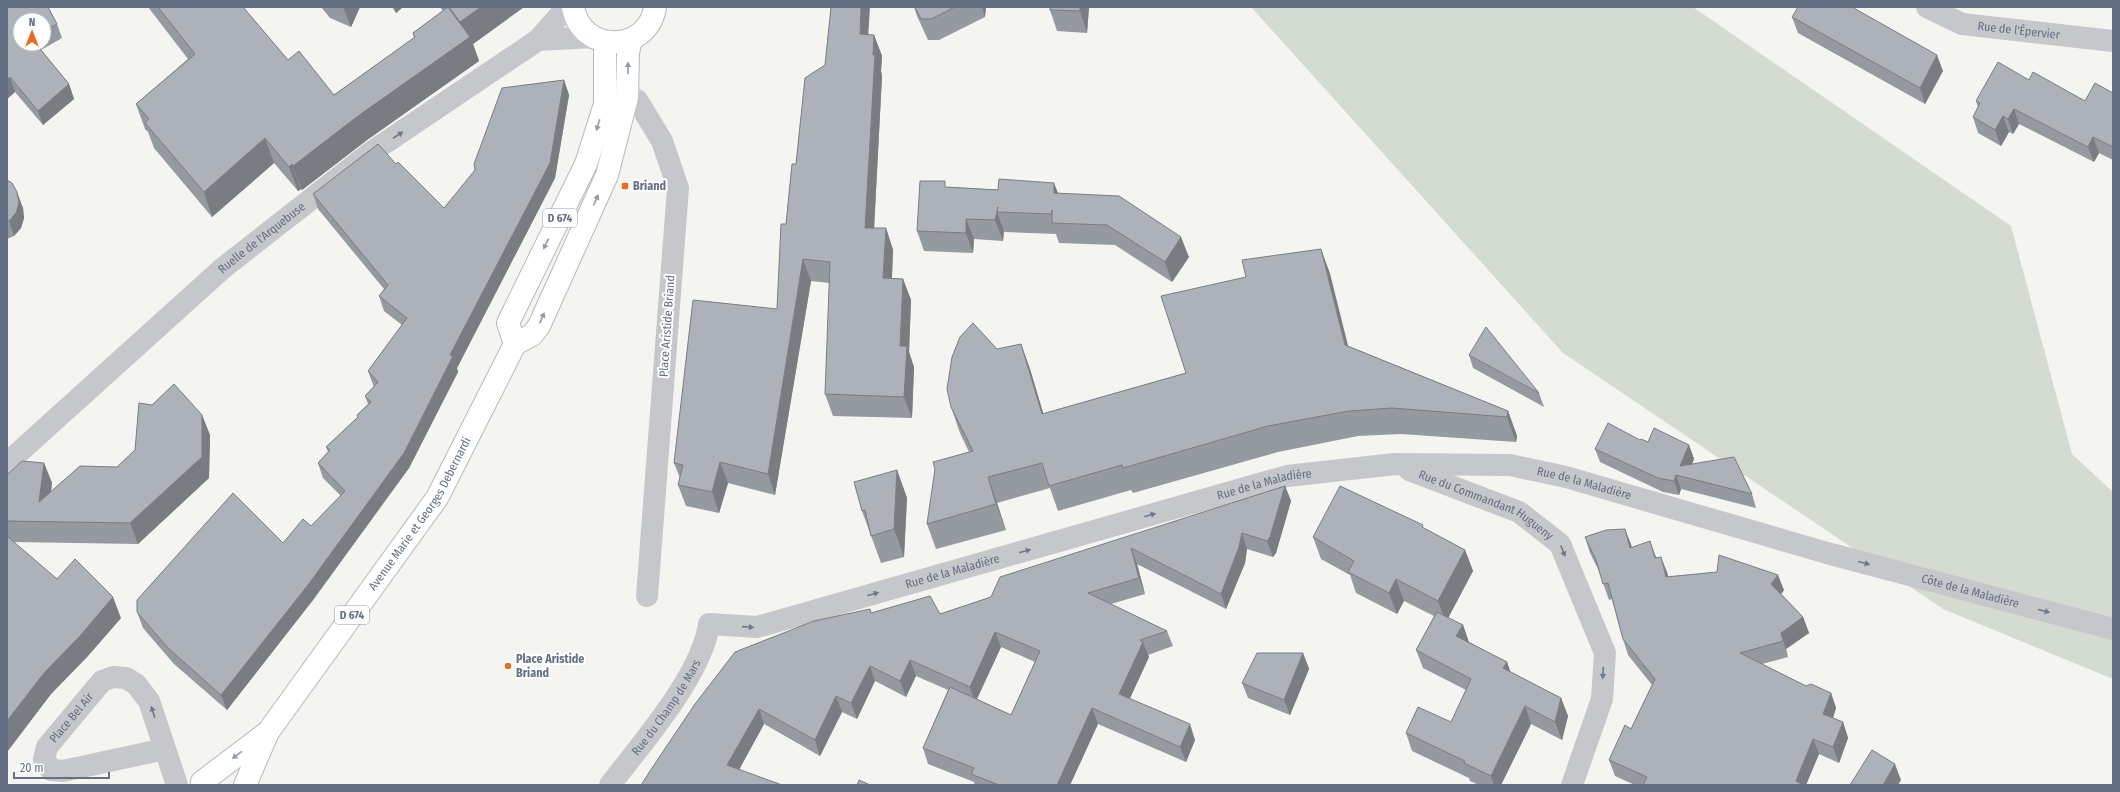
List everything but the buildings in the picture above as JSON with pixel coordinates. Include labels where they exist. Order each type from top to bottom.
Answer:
[{"type":"main road","points":[[573,7],[574,15],[581,28],[599,40],[618,43],[631,39],[642,32],[650,22],[655,7]]},
{"type":"main road","name":"D 674","points":[[599,40],[605,87],[605,104],[586,164],[508,323],[515,344],[532,335],[542,318],[607,175],[627,97],[628,53],[631,39]]},
{"type":"main road","name":"Avenue Marie et Georges Debernardi","points":[[245,785],[268,732],[437,498],[515,344]]},
{"type":"main road","name":"Avenue Marie et Georges Debernardi","points":[[200,784],[268,732]]},
{"type":"street","name":"Ruelle de l'Arquebuse","points":[[7,463],[223,268],[370,153],[472,86],[547,40],[567,7]]},
{"type":"street","name":"Rue de l'Épervier","points":[[1927,7],[1962,24],[2113,42]]},
{"type":"street","points":[[547,40],[599,40]]},
{"type":"street","name":"Place Aristide Briand","points":[[605,87],[637,100],[662,141],[678,188],[647,596]]},
{"type":"street","name":"Rue de la Maladière","points":[[709,624],[757,627],[1287,476],[1395,464],[1510,465],[1566,477],[1827,553]]},
{"type":"street","name":"Rue du Commandant Hugueny","points":[[1395,464],[1520,512],[1560,544],[1604,653],[1602,699],[1574,784]]},
{"type":"street","name":"Côte de la Maladière","points":[[1827,553],[2113,629]]},
{"type":"street","name":"Rue du Champ de Mars","points":[[610,785],[679,693],[707,640],[709,624]]},
{"type":"street","name":"Place Bel Air","points":[[165,750],[63,771],[51,770],[44,760],[47,747],[102,682],[113,677],[126,678],[136,684],[149,702],[177,785]]},
{"type":"shaded area","points":[[1251,7],[1693,7],[2011,226],[2072,454],[2113,492],[2113,679],[1943,609],[1563,353]]},
{"type":"place","name":"Briand","points":[[625,186]]},
{"type":"place","name":"Place Aristide Briand","points":[[508,666]]}]
